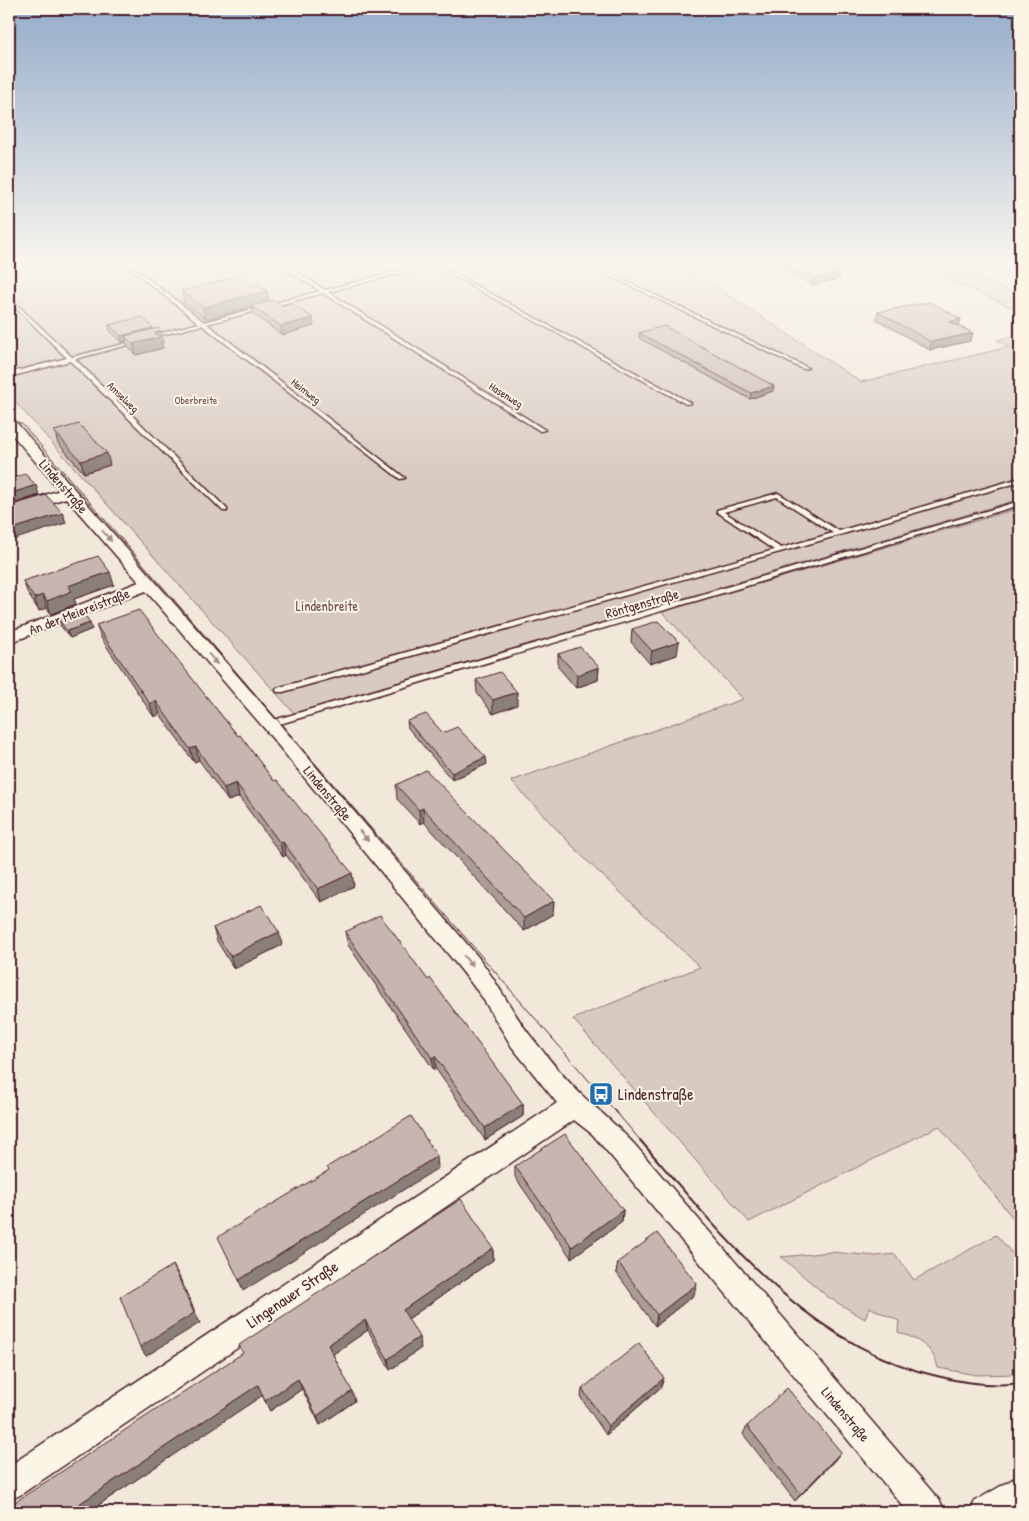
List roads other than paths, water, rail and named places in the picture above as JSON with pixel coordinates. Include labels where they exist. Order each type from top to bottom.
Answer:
[{"type":"street","name":"Lindenstraße","points":[[9,423],[270,724],[470,964],[490,990],[520,1040],[575,1105],[602,1126],[929,1512]]},
{"type":"street","points":[[9,512],[69,492]]},
{"type":"street","name":"An der Meiereistraße","points":[[9,638],[149,584]]},
{"type":"street","name":"Lingenauer Straße","points":[[9,1484],[575,1105]]},
{"type":"street","points":[[986,1512],[1020,1491]]},
{"type":"lane","name":"Amselweg","points":[[46,336],[225,510]]},
{"type":"lane","points":[[9,375],[157,336]]},
{"type":"lane","name":"Heimweg","points":[[218,336],[402,478]]},
{"type":"lane","name":"Hasenweg","points":[[393,336],[542,430]]},
{"type":"lane","points":[[565,336],[688,403]]},
{"type":"lane","points":[[738,336],[805,368]]},
{"type":"lane","points":[[280,690],[837,534],[1020,480]]},
{"type":"lane","points":[[778,550],[719,510],[778,496],[837,534]]},
{"type":"lane","name":"Röntgenstraße","points":[[270,724],[1020,503]]},
{"type":"tram line","points":[[9,418],[23,425],[641,1141]]},
{"type":"tram line","points":[[640,1140],[703,1213],[771,1283],[808,1313],[847,1340],[890,1361],[957,1381],[999,1385],[1020,1383]]},
{"type":"place","name":"Lindenstraße","points":[[601,1094]]},
{"type":"park label","name":"Oberbreite","points":[[196,400]]},
{"type":"park label","name":"Lindenbreite","points":[[327,605]]}]
